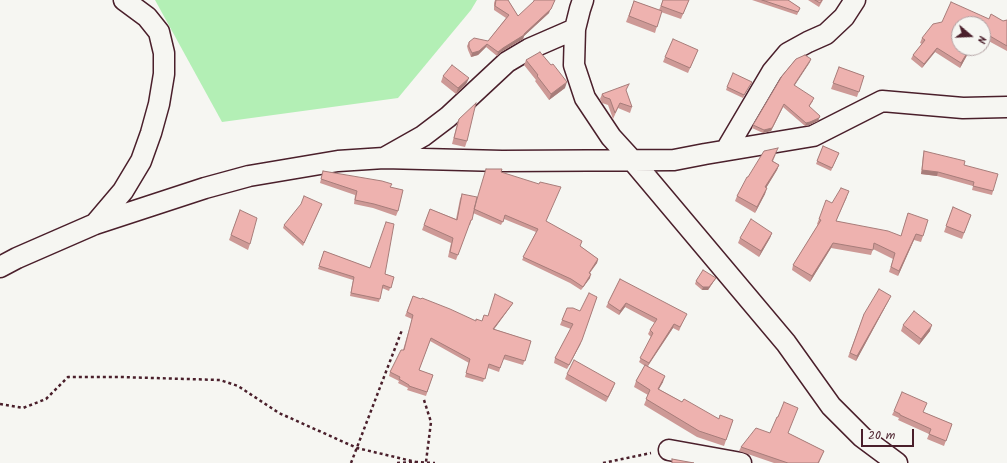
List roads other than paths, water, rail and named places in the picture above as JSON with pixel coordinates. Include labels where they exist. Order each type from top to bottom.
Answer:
[{"type":"street","points":[[95,224],[123,191],[141,161],[159,104],[164,74],[164,54],[159,32],[148,16],[124,0]]},
{"type":"street","points":[[583,0],[575,29],[574,64],[585,98],[611,137],[786,343],[831,406],[862,437],[897,463]]},
{"type":"street","points":[[726,150],[772,72],[788,53],[826,34],[844,17],[856,0]]},
{"type":"street","points":[[384,158],[423,136],[448,117],[507,62],[529,49],[575,29]]},
{"type":"street","points":[[0,267],[95,224],[198,190],[250,176],[338,161],[384,158],[502,162],[674,160],[814,136],[882,101],[963,108],[1007,107]]},
{"type":"street","points":[[669,450],[741,463]]}]
